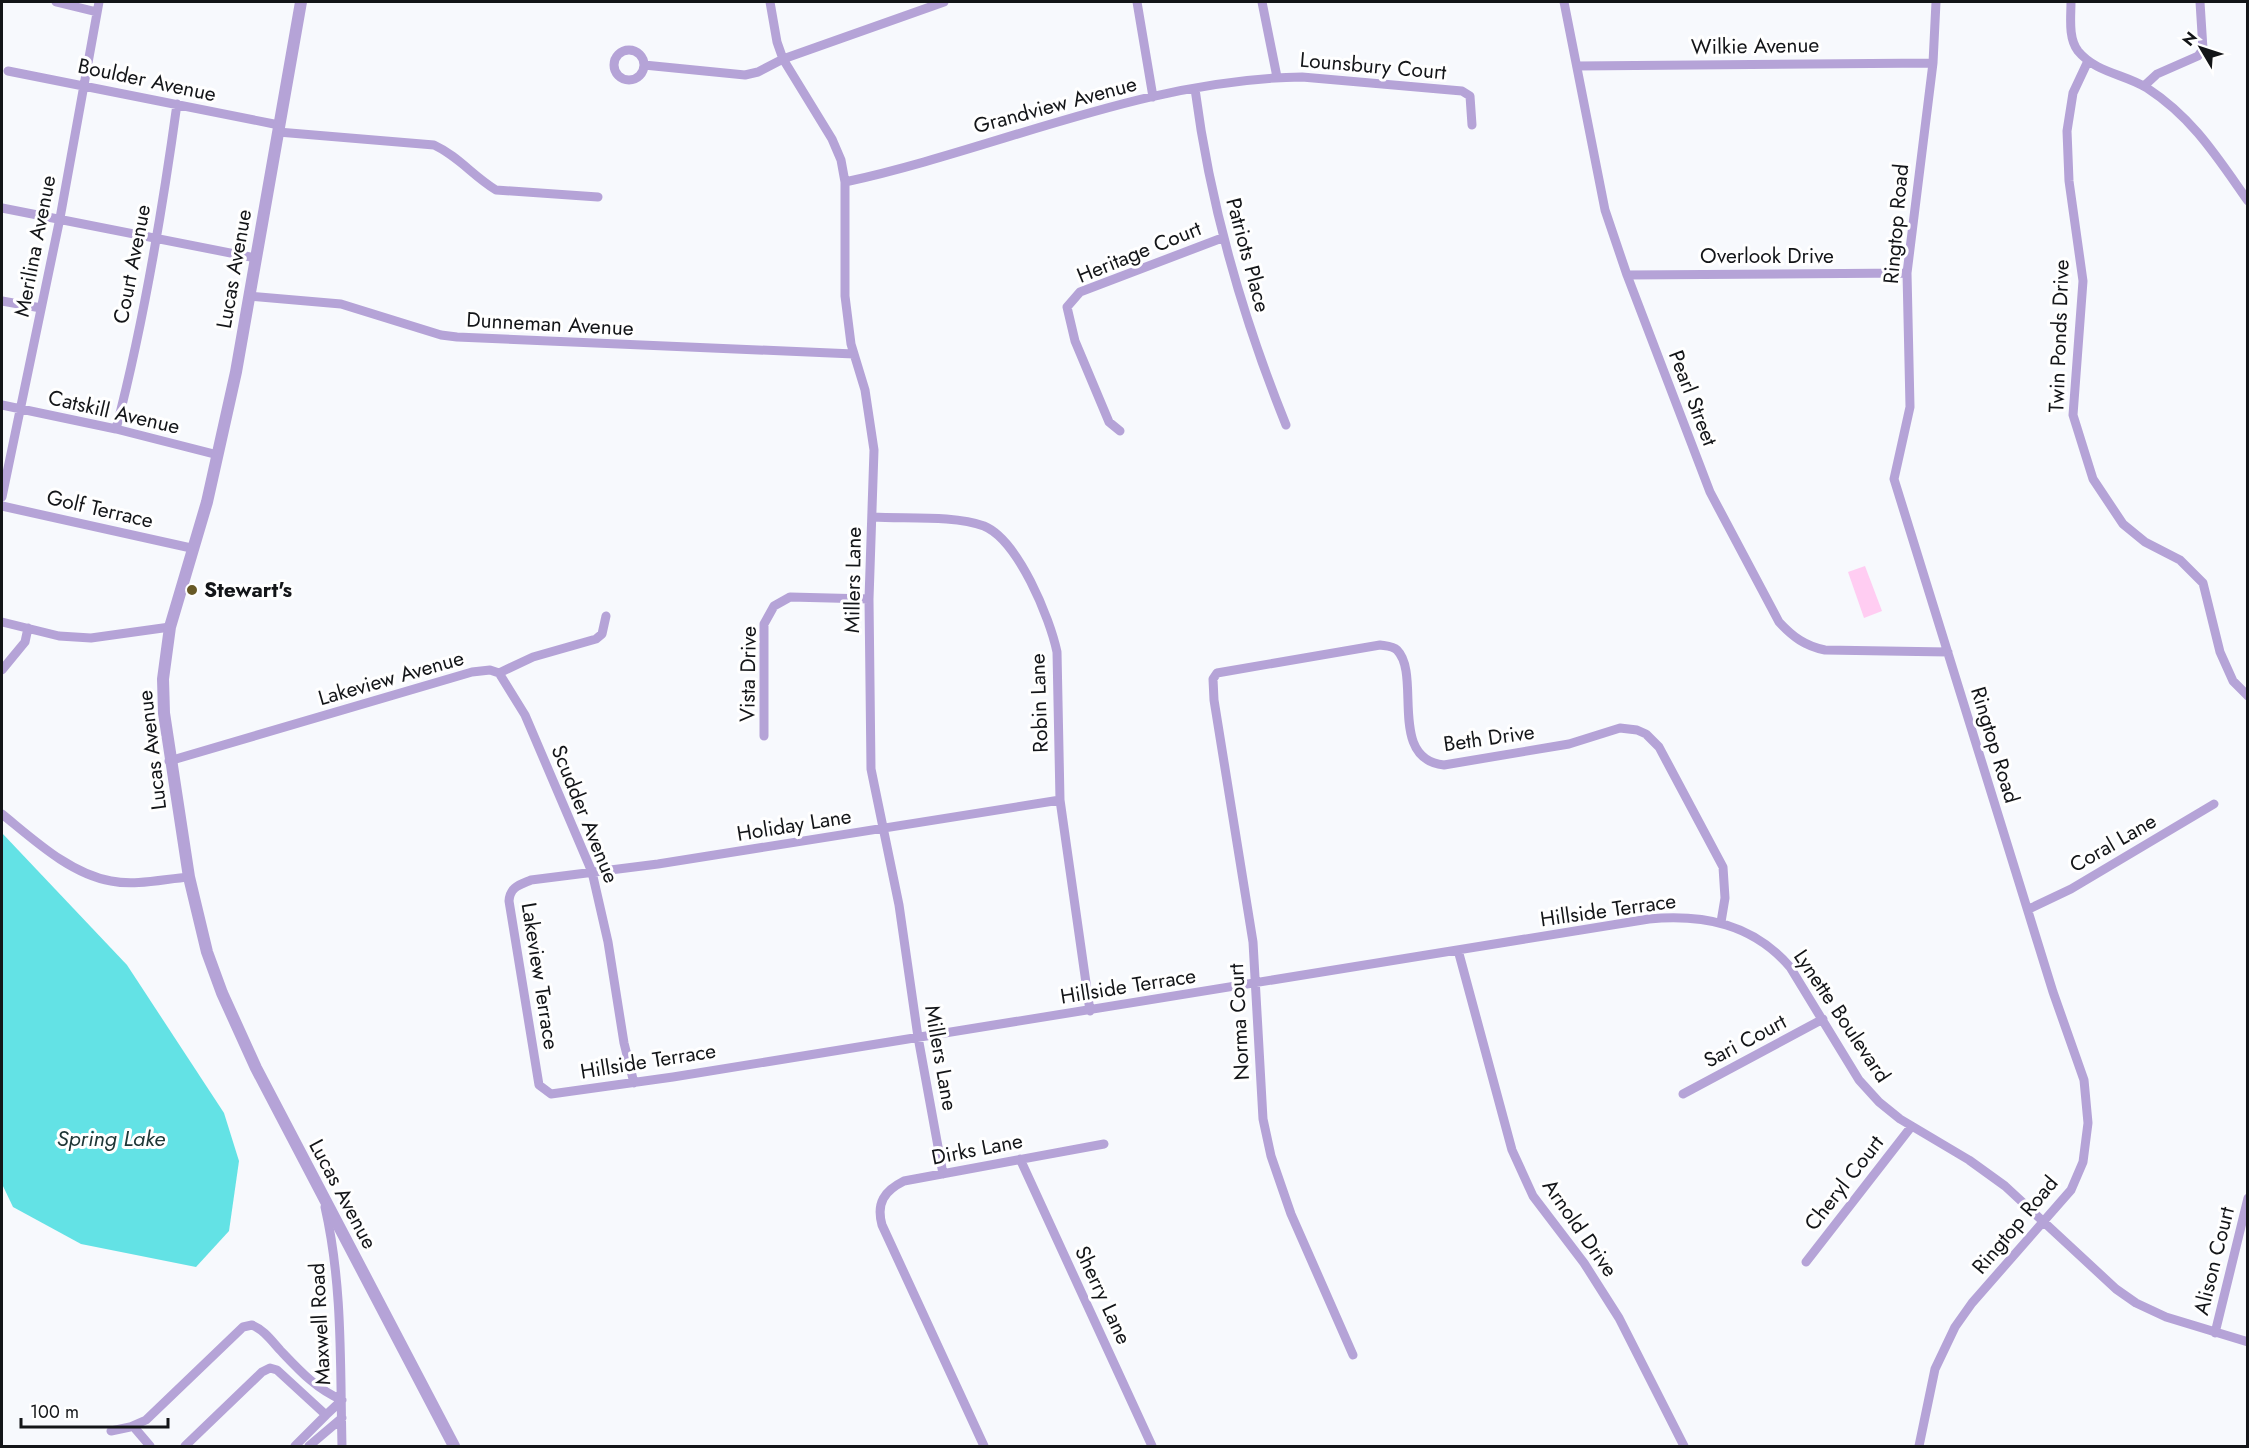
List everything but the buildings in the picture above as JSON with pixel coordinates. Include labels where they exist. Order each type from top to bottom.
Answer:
[{"type":"street","points":[[56,2],[97,12]]},
{"type":"street","name":"Merilina Avenue","points":[[2,497],[60,218],[99,2]]},
{"type":"street","name":"Lucas Avenue","points":[[301,2],[232,391],[207,502],[191,548],[170,627],[163,679],[170,761],[189,877],[207,952],[222,993],[256,1068],[323,1200],[454,1446]]},
{"type":"street","name":"Millers Lane","points":[[770,2],[777,42],[783,59],[832,139],[841,160],[845,182],[847,213],[844,272],[854,354],[866,390],[874,450],[869,599],[871,769],[899,905],[918,1037],[942,1174]]},
{"type":"street","points":[[644,65],[745,75],[758,72],[783,59],[944,2]]},
{"type":"street","points":[[1137,2],[1153,97]]},
{"type":"street","points":[[1262,2],[1277,77]]},
{"type":"street","name":"Pearl Street","points":[[1564,2],[1605,210],[1627,275],[1710,492],[1779,622],[1794,638],[1812,648],[1948,652]]},
{"type":"street","name":"Ringtop Road","points":[[1919,1446],[1928,1395],[1941,1352],[1972,1303],[2071,1190],[2083,1161],[2088,1109],[2081,1068],[2053,992],[1894,478],[1910,407],[1907,273],[1933,63],[1936,2]]},
{"type":"street","points":[[2071,2],[2073,41],[2088,61],[2144,86],[2175,109],[2201,133],[2247,201]]},
{"type":"street","points":[[2144,86],[2157,74],[2182,65],[2198,56],[2203,49],[2200,2]]},
{"type":"street","name":"Twin Ponds Drive","points":[[2088,61],[2073,93],[2067,131],[2068,181],[2083,281],[2073,415],[2093,479],[2117,516],[2133,533],[2191,568],[2203,583],[2220,652],[2233,681],[2247,696]]},
{"type":"street","name":"Wilkie Avenue","points":[[1577,66],[1933,63]]},
{"type":"street","name":"Boulder Avenue","points":[[8,71],[177,104],[278,128],[434,145],[450,152],[482,181],[496,189],[598,197]]},
{"type":"street","name":"Grandview Avenue","points":[[845,182],[891,172],[1023,131],[1153,97],[1277,77]]},
{"type":"street","name":"Lounsbury Court","points":[[1277,77],[1302,77],[1462,91],[1470,96],[1472,125]]},
{"type":"street","name":"Patriots Place","points":[[1195,89],[1202,141],[1222,238],[1263,367],[1286,425]]},
{"type":"street","name":"Court Avenue","points":[[116,429],[129,380],[157,238],[177,104]]},
{"type":"street","points":[[2,208],[256,258]]},
{"type":"street","name":"Heritage Court","points":[[1120,431],[1109,422],[1075,341],[1067,307],[1080,292],[1222,238]]},
{"type":"street","name":"Overlook Drive","points":[[1627,275],[1907,273]]},
{"type":"street","name":"Dunneman Avenue","points":[[249,296],[340,304],[441,335],[457,337],[854,354]]},
{"type":"street","points":[[2,301],[41,308]]},
{"type":"street","name":"Catskill Avenue","points":[[2,405],[116,429],[218,455]]},
{"type":"street","name":"Golf Terrace","points":[[2,506],[191,548]]},
{"type":"street","name":"Robin Lane","points":[[873,517],[966,522],[991,530],[1012,552],[1052,628],[1057,652],[1060,800],[1090,1011]]},
{"type":"street","name":"Vista Drive","points":[[764,736],[764,624],[774,606],[790,597],[869,599]]},
{"type":"street","name":"Lakeview Avenue","points":[[170,761],[472,672],[490,670],[499,672],[533,657],[596,639],[602,634],[606,616]]},
{"type":"street","points":[[2,622],[59,636],[91,638],[170,627]]},
{"type":"street","points":[[2,670],[25,642],[28,628]]},
{"type":"street","name":"Beth Drive","points":[[1217,673],[1380,645],[1394,647],[1404,663],[1409,717],[1419,756],[1431,763],[1444,765],[1569,744],[1620,728],[1637,730],[1659,747],[1719,858],[1725,881],[1721,922]]},
{"type":"street","name":"Scudder Avenue","points":[[499,672],[525,715],[592,872],[608,942],[624,1043],[634,1083]]},
{"type":"street","name":"Norma Court","points":[[1217,673],[1213,679],[1214,700],[1253,942],[1263,1119],[1271,1156],[1291,1214],[1353,1355]]},
{"type":"street","name":"Holiday Lane","points":[[532,880],[884,829],[1060,800]]},
{"type":"street","name":"Coral Lane","points":[[2029,909],[2071,889],[2214,804]]},
{"type":"street","points":[[2,814],[66,861],[95,877],[112,882],[133,882],[189,877]]},
{"type":"street","name":"Lakeview Terrace","points":[[532,880],[514,887],[509,893],[508,901],[536,1072],[542,1089]]},
{"type":"street","name":"Hillside Terrace","points":[[542,1089],[550,1094],[634,1083],[1649,919],[1679,916],[1721,922]]},
{"type":"street","name":"Lynette Boulevard","points":[[1721,922],[1742,930],[1780,955],[1823,1019],[1859,1080],[1879,1102],[1911,1127],[1969,1160],[2005,1186],[2116,1289],[2131,1299],[2166,1317],[2247,1342]]},
{"type":"street","name":"Arnold Drive","points":[[1458,950],[1512,1150],[1533,1196],[1584,1263],[1619,1318],[1684,1446]]},
{"type":"street","name":"Sari Court","points":[[1683,1094],[1823,1019]]},
{"type":"street","name":"Cheryl Court","points":[[1806,1262],[1911,1127]]},
{"type":"street","name":"Dirks Lane","points":[[984,1446],[880,1218],[879,1208],[883,1196],[892,1187],[904,1181],[1104,1143]]},
{"type":"street","name":"Sherry Lane","points":[[1020,1159],[1152,1446]]},
{"type":"street","name":"Alison Court","points":[[2215,1333],[2247,1198]]},
{"type":"street","name":"Maxwell Road","points":[[323,1200],[333,1243],[340,1307],[342,1446]]},
{"type":"street","points":[[111,1431],[133,1426],[160,1409],[236,1333],[243,1327],[252,1325],[260,1328],[305,1378],[326,1394],[342,1400],[295,1446]]},
{"type":"street","points":[[185,1446],[261,1372],[270,1368],[277,1370],[326,1415]]},
{"type":"street","points":[[309,1446],[342,1418]]},
{"type":"street","points":[[133,1426],[150,1446]]},
{"type":"shaded area","points":[[1865,566],[1882,611],[1864,618],[1848,572]]},
{"type":"water","name":"Spring Lake","points":[[2,833],[127,965],[224,1113],[239,1161],[229,1231],[196,1267],[81,1244],[13,1207],[2,1184]]},
{"type":"place","name":"Stewart's","points":[[192,590]]}]
